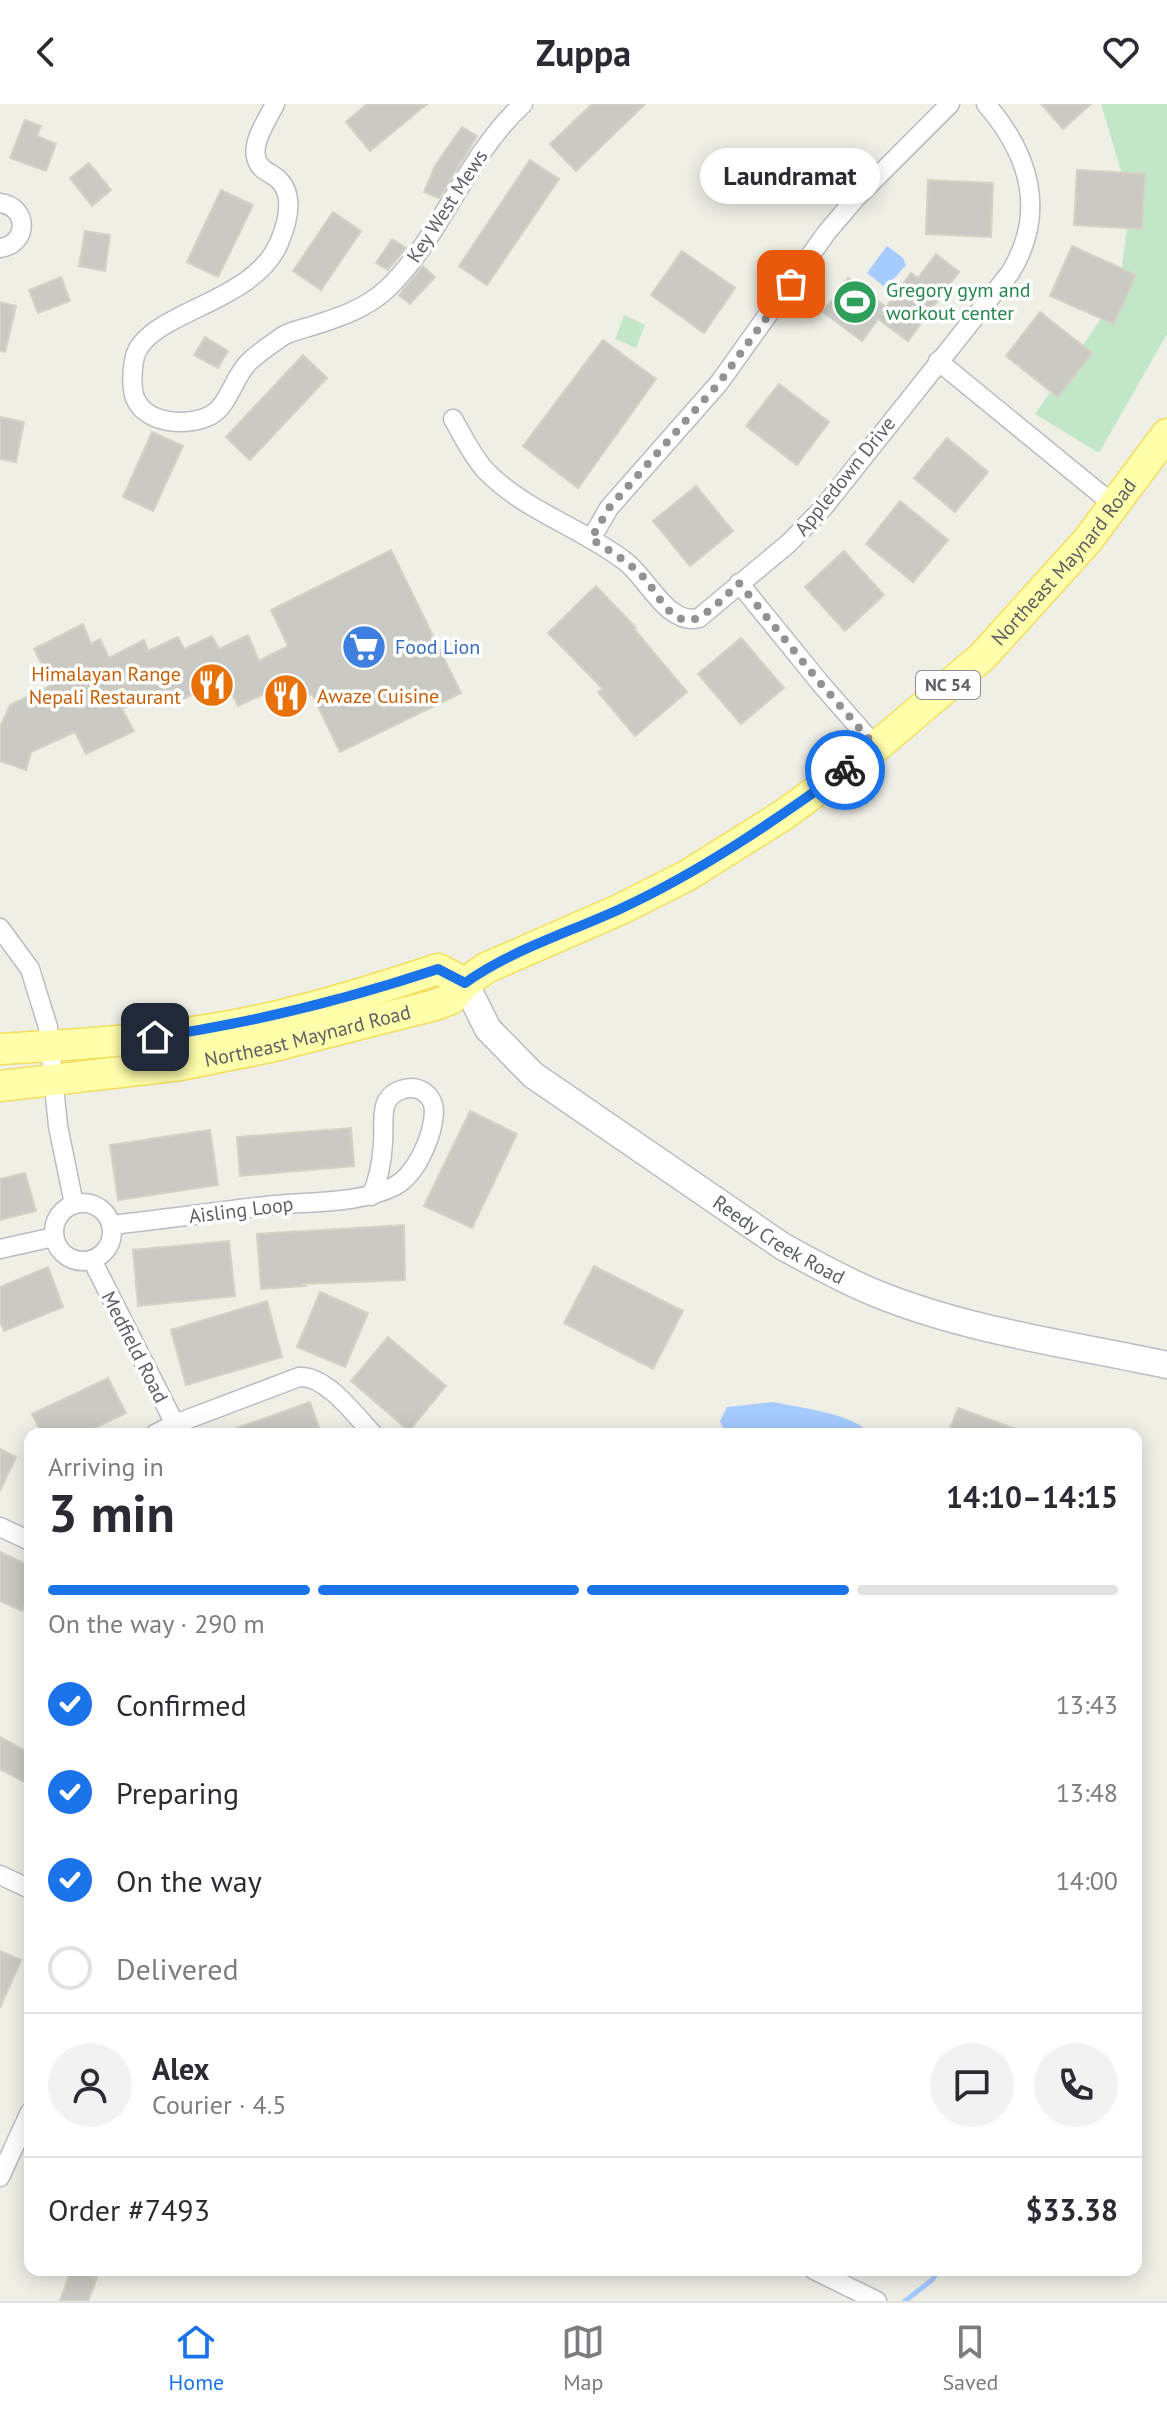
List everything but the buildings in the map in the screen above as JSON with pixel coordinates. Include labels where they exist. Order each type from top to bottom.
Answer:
[{"type":"main road","name":"Northeast Maynard Road","points":[[0,1086],[180,1065],[270,1047],[435,1005],[451,999],[465,983],[486,968],[621,909],[688,875],[785,814],[876,747],[982,657],[1087,541],[1167,434]]},
{"type":"main road","name":"Northeast Maynard Road","points":[[0,1049],[129,1040],[257,1021],[438,969],[465,983]]},
{"type":"street","name":"Key West Mews","points":[[275,104],[261,132],[256,150],[257,161],[265,171],[279,179],[288,193],[288,209],[279,242],[268,263],[249,281],[165,325],[148,337],[136,354],[132,377],[136,400],[150,413],[169,422],[187,422],[212,415],[249,362],[269,346],[288,333],[356,310],[386,289],[414,260],[432,234],[471,165],[523,104]]},
{"type":"street","points":[[591,539],[609,508],[719,383],[827,232],[856,198],[950,104]]},
{"type":"street","name":"Appledown Drive","points":[[453,419],[485,469],[510,492],[626,562],[643,577],[670,611],[684,619],[699,618],[789,543],[823,508],[1010,273],[1028,239],[1029,179],[1004,125],[986,104]]},
{"type":"street","points":[[0,203],[12,206],[20,213],[23,225],[20,237],[11,246],[0,248]]},
{"type":"street","points":[[938,361],[1114,505]]},
{"type":"street","points":[[739,583],[876,747]]},
{"type":"street","points":[[0,928],[30,969],[52,1046],[58,1126],[74,1204]]},
{"type":"street","name":"Reedy Creek Road","points":[[465,983],[488,1029],[533,1075],[782,1246],[875,1293],[983,1327],[1167,1365]]},
{"type":"street","name":"Aisling Loop","points":[[111,1225],[371,1196],[410,1175],[429,1136],[435,1114],[434,1104],[424,1092],[410,1088],[396,1091],[385,1104],[381,1166],[371,1196]]},
{"type":"street","points":[[74,1204],[93,1204],[108,1216],[111,1225],[110,1243],[100,1256],[92,1260],[72,1260],[63,1255],[54,1237],[56,1220],[66,1207],[74,1204]]},
{"type":"street","points":[[0,1249],[54,1237]]},
{"type":"street","name":"Medfield Road","points":[[92,1260],[177,1428]]},
{"type":"street","points":[[180,1428],[299,1377],[309,1376],[321,1381],[367,1428]]},
{"type":"street","points":[[0,1527],[24,1533]]},
{"type":"street","points":[[0,1875],[24,1886]]},
{"type":"street","points":[[0,2177],[24,2125]]},
{"type":"street","points":[[826,2276],[877,2301]]},
{"type":"green space","points":[[1101,104],[1167,104],[1167,334],[1099,453],[1035,414],[1119,293],[1130,201]]},
{"type":"green space","points":[[624,315],[645,325],[636,348],[615,339]]},
{"type":"water","points":[[887,246],[903,258],[906,265],[886,288],[867,273]]},
{"type":"water","points":[[773,1402],[839,1416],[863,1428],[723,1428],[720,1421],[727,1407]]},
{"type":"waterway","points":[[905,2301],[935,2276]]},
{"type":"way so far","points":[[791,284],[719,383],[609,508],[591,539],[626,562],[643,577],[670,611],[684,619],[699,618],[739,583],[876,747],[845,770]]},
{"type":"place","name":"Laundramat","points":[[791,284]]},
{"type":"place","name":"Gregory gym and workout center","points":[[855,302]]},
{"type":"place","name":"Food Lion","points":[[364,647]]},
{"type":"place","name":"Himalayan Range Nepali Restaurant","points":[[212,685]]},
{"type":"place","name":"Awaze Cuisine","points":[[286,696]]},
{"type":"route","points":[[155,1037],[257,1021],[438,969],[465,983],[486,968],[621,909],[688,875],[785,814],[845,770]]}]
